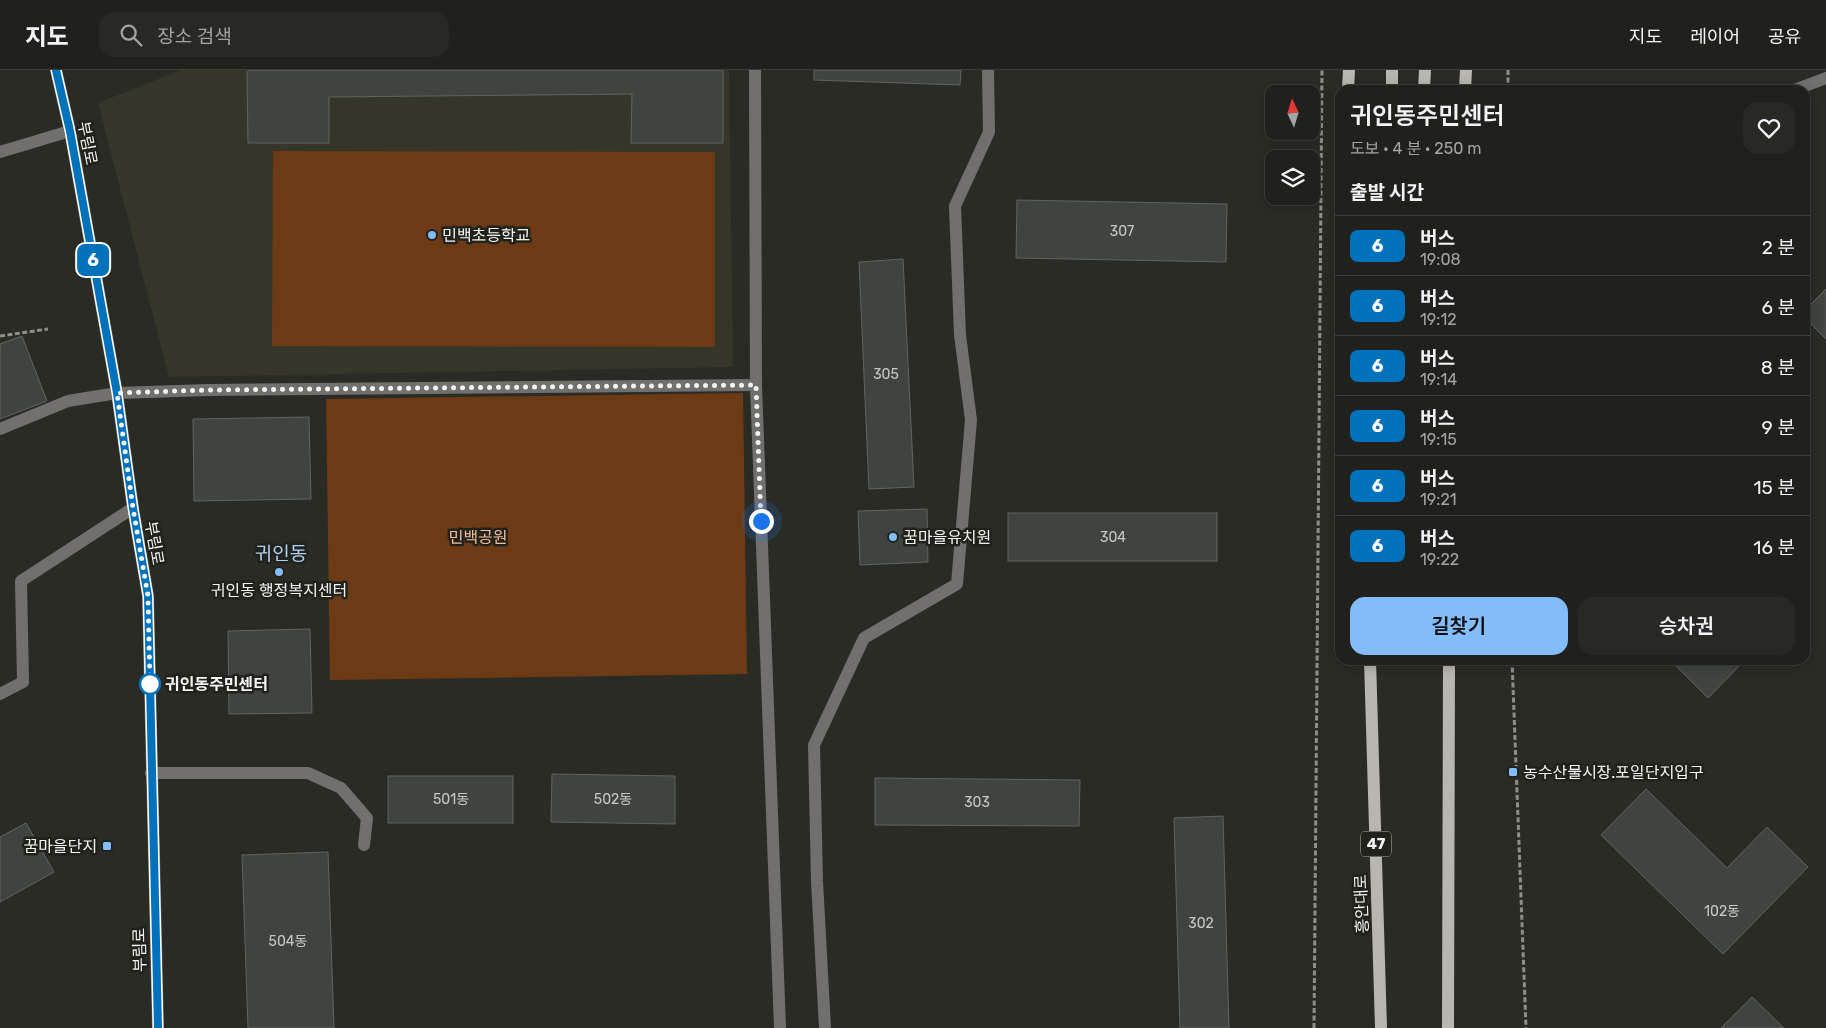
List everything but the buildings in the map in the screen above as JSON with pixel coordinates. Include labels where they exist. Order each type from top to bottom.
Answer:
[{"type":"main road","points":[[1348,85],[1349,70]]},
{"type":"main road","points":[[1392,70],[1392,85]]},
{"type":"main road","points":[[1424,85],[1425,70]]},
{"type":"main road","points":[[1465,85],[1466,70]]},
{"type":"main road","name":"흥안대로","points":[[1370,665],[1381,1028]]},
{"type":"main road","points":[[1448,1028],[1449,665]]},
{"type":"street","name":"부림로","points":[[56,70],[70,131],[117,393],[133,508],[148,596],[158,1028]]},
{"type":"street","points":[[755,70],[756,385],[780,1028]]},
{"type":"street","points":[[825,1028],[814,744],[864,638],[957,584],[971,420],[960,335],[955,206],[989,132],[988,70]]},
{"type":"street","points":[[1807,85],[1826,78]]},
{"type":"street","points":[[0,152],[70,131]]},
{"type":"street","points":[[0,429],[68,401],[117,393],[208,390],[756,385]]},
{"type":"street","points":[[0,694],[23,682],[20,581],[133,508]]},
{"type":"street","points":[[151,773],[308,773],[341,788],[367,818],[364,845]]},
{"type":"path","points":[[1314,1028],[1322,70]]},
{"type":"path","points":[[1508,70],[1508,85]]},
{"type":"path","points":[[0,336],[48,329]]},
{"type":"path","points":[[1512,665],[1526,1028]]},
{"type":"shaded area","name":"민백초등학교","points":[[181,70],[729,70],[733,367],[169,377],[98,103]]},
{"type":"green space","points":[[273,151],[715,152],[715,347],[272,346]]},
{"type":"green space","name":"민백공원","points":[[743,393],[747,674],[330,680],[326,399]]},
{"type":"bus line","name":"6","points":[[56,70],[70,131],[117,393],[133,508],[148,596],[158,1028]]},
{"type":"place","name":"민백초등학교","points":[[432,235]]},
{"type":"place","name":"꿈마을유치원","points":[[893,537]]},
{"type":"place","name":"귀인동 행정복지센터","points":[[279,572]]},
{"type":"place","name":"귀인동주민센터","points":[[150,684]]},
{"type":"place","name":"농수산물시장.포일단지입구","points":[[1513,772]]},
{"type":"place","name":"꿈마을단지","points":[[107,846]]},
{"type":"district","name":"귀인동","points":[[281,553]]},
{"type":"route","points":[[150,684],[148,596],[133,508],[117,393],[208,390],[756,385],[761,521]]}]
